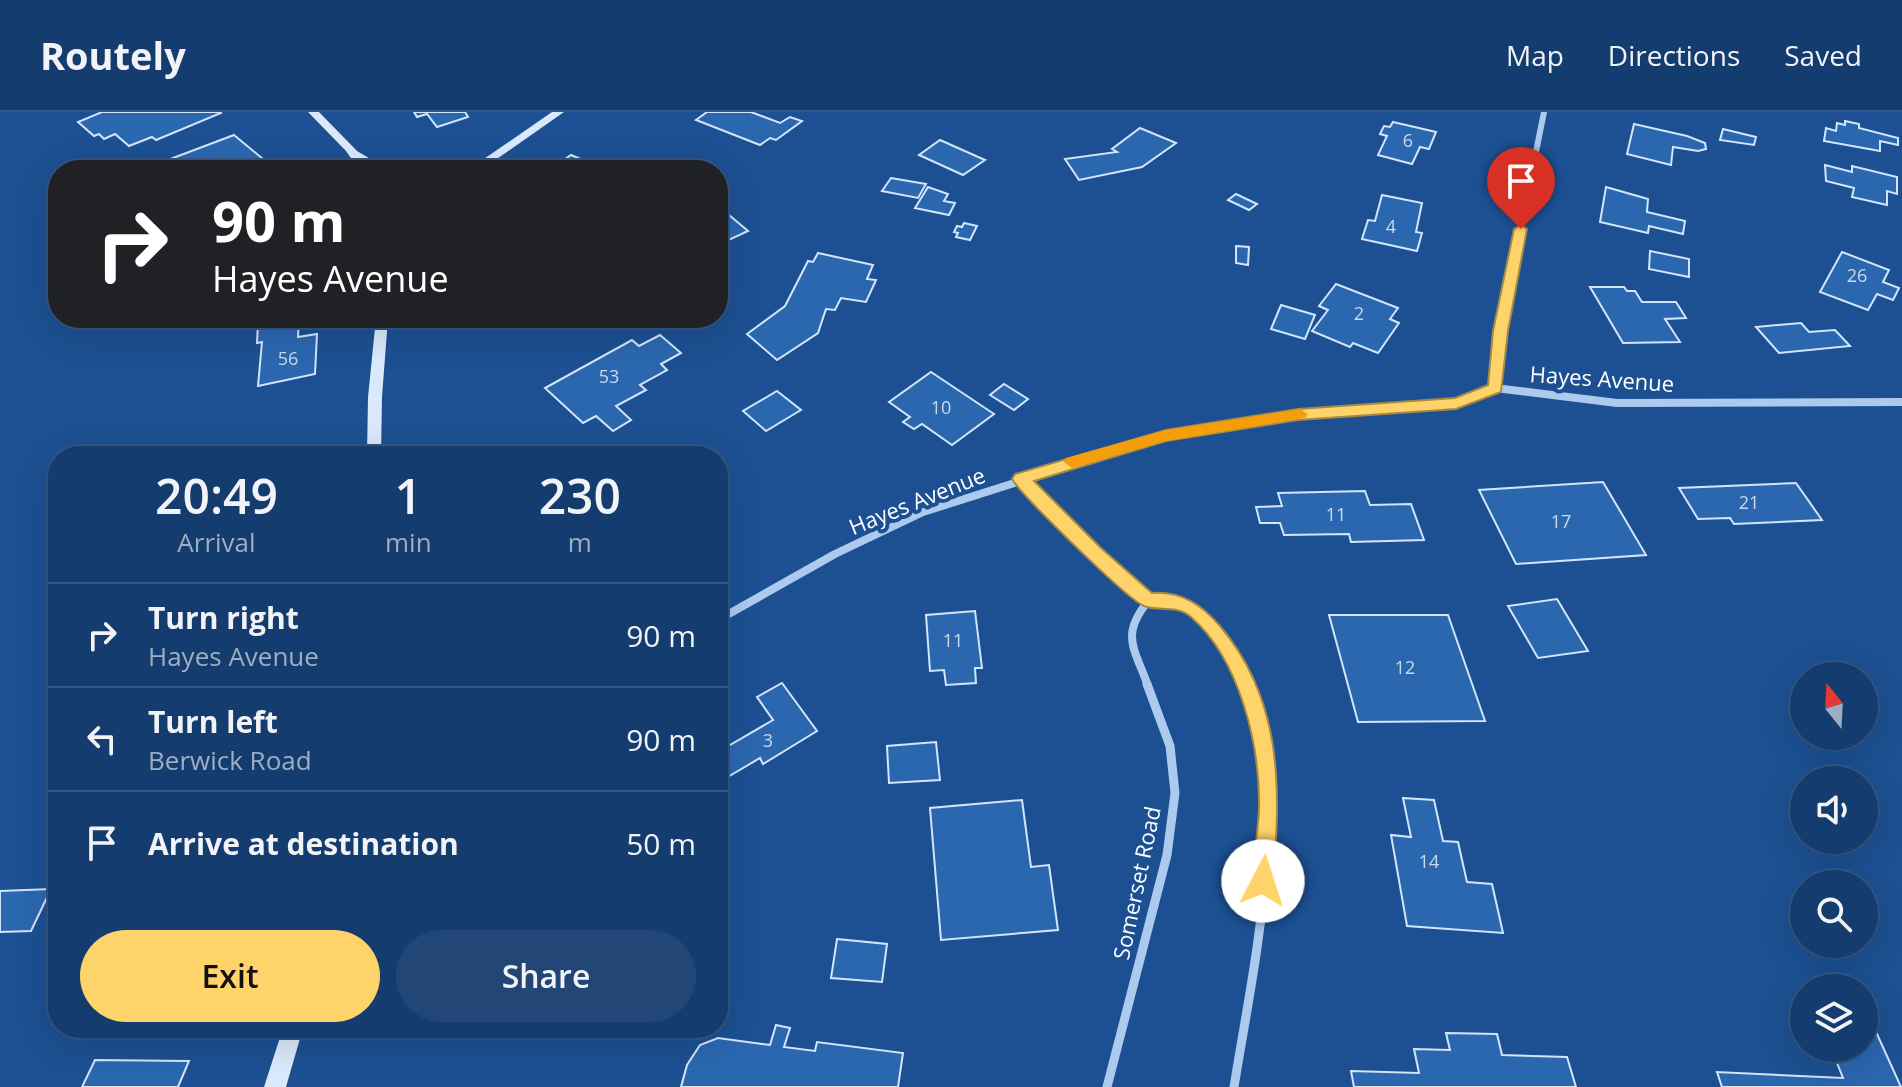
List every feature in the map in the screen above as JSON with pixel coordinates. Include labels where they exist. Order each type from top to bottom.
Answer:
[{"type":"main road","points":[[313,112],[358,160]]},
{"type":"main road","points":[[489,160],[559,112]]},
{"type":"main road","points":[[350,149],[367,160]]},
{"type":"main road","points":[[374,446],[375,397],[382,328]]},
{"type":"main road","points":[[382,343],[387,328]]},
{"type":"main road","points":[[275,1087],[290,1038]]},
{"type":"street","points":[[1495,388],[1500,331],[1544,112]]},
{"type":"street","name":"Hayes Avenue","points":[[728,614],[835,554],[923,512],[1166,435],[1298,414],[1456,403],[1495,388],[1617,403],[1902,402]]},
{"type":"street","points":[[1021,479],[1094,552],[1149,600],[1180,602],[1196,610],[1220,636],[1240,666],[1248,687],[1268,782],[1268,823],[1254,957],[1234,1087]]},
{"type":"street","name":"Somerset Road","points":[[1107,1087],[1167,855],[1175,793],[1170,746],[1130,636],[1135,617],[1149,600]]},
{"type":"building","points":[[102,112],[221,113],[156,140],[152,137],[129,146],[115,134],[104,139],[99,134],[94,136],[78,122]]},
{"type":"building","points":[[414,112],[465,112],[468,117],[437,127],[427,114],[417,117]]},
{"type":"building","points":[[707,112],[751,112],[780,123],[790,117],[802,121],[776,140],[770,138],[760,145],[696,120]]},
{"type":"building","points":[[1845,121],[1898,138],[1898,145],[1880,141],[1880,151],[1824,141],[1826,128],[1836,131],[1837,123],[1845,125]]},
{"type":"building","points":[[1393,122],[1436,132],[1429,149],[1420,147],[1412,164],[1378,155],[1387,136],[1380,134],[1384,126],[1390,127]]},
{"type":"building","points":[[1634,124],[1687,136],[1705,143],[1706,149],[1698,151],[1673,147],[1671,165],[1627,154]]},
{"type":"building","points":[[1140,128],[1176,143],[1142,167],[1079,180],[1065,159],[1117,152],[1112,149]]},
{"type":"building","points":[[1723,129],[1756,137],[1754,145],[1720,140]]},
{"type":"building","points":[[234,135],[264,160],[168,160]]},
{"type":"building","points":[[940,140],[985,160],[963,175],[919,155]]},
{"type":"building","points":[[571,155],[583,160],[564,160]]},
{"type":"building","points":[[1825,165],[1852,172],[1852,166],[1897,177],[1897,194],[1887,191],[1887,205],[1852,197],[1854,188],[1826,181]]},
{"type":"building","points":[[891,178],[926,184],[918,198],[882,191]]},
{"type":"building","points":[[928,187],[948,194],[944,201],[955,203],[949,215],[915,208]]},
{"type":"building","points":[[1606,187],[1648,199],[1647,212],[1685,221],[1683,234],[1649,226],[1648,233],[1600,222]]},
{"type":"building","points":[[1236,194],[1257,204],[1249,210],[1228,200]]},
{"type":"building","points":[[1382,195],[1422,203],[1416,232],[1422,233],[1417,251],[1362,239],[1368,220],[1375,221]]},
{"type":"building","points":[[728,214],[748,231],[728,240]]},
{"type":"building","points":[[964,223],[977,226],[970,240],[956,237],[958,233],[954,232],[957,226],[962,227]]},
{"type":"building","points":[[1236,246],[1249,247],[1248,265],[1236,263]]},
{"type":"building","points":[[1650,251],[1689,259],[1689,277],[1649,269]]},
{"type":"building","points":[[1842,252],[1889,270],[1883,282],[1899,288],[1893,300],[1877,294],[1868,310],[1820,292]]},
{"type":"building","points":[[818,253],[873,265],[867,279],[876,280],[866,302],[841,298],[835,310],[826,309],[818,333],[777,360],[747,334],[785,306],[808,261],[813,262]]},
{"type":"building","points":[[1336,284],[1398,308],[1390,319],[1399,323],[1378,353],[1353,343],[1350,347],[1312,331],[1328,310],[1319,306]]},
{"type":"building","points":[[1590,287],[1624,287],[1627,291],[1635,291],[1642,302],[1676,302],[1686,318],[1665,319],[1680,342],[1623,343]]},
{"type":"building","points":[[1281,305],[1315,315],[1305,339],[1271,329]]},
{"type":"building","points":[[1801,323],[1809,332],[1835,330],[1850,346],[1779,353],[1756,327]]},
{"type":"building","points":[[258,328],[298,328],[298,337],[317,334],[315,374],[258,386],[262,342],[257,343]]},
{"type":"building","points":[[660,335],[681,353],[661,364],[667,370],[640,385],[646,390],[616,406],[631,420],[613,431],[596,416],[583,423],[545,388],[632,340],[639,346]]},
{"type":"building","points":[[931,372],[994,414],[952,445],[922,424],[914,429],[903,422],[910,417],[889,402]]},
{"type":"building","points":[[1004,384],[1028,399],[1014,410],[990,395]]},
{"type":"building","points":[[777,391],[801,410],[766,431],[743,411]]},
{"type":"building","points":[[1603,482],[1646,555],[1516,564],[1479,490]]},
{"type":"building","points":[[1796,483],[1822,520],[1734,524],[1730,518],[1698,519],[1679,488]]},
{"type":"building","points":[[1365,491],[1370,505],[1411,504],[1424,540],[1351,542],[1349,534],[1284,535],[1280,523],[1260,523],[1256,507],[1282,506],[1278,493]]},
{"type":"building","points":[[1557,599],[1588,651],[1538,658],[1508,606]]},
{"type":"building","points":[[975,611],[982,668],[975,668],[976,683],[946,685],[944,670],[930,671],[926,615]]},
{"type":"building","points":[[1329,615],[1448,615],[1485,721],[1358,722]]},
{"type":"building","points":[[782,683],[817,731],[763,764],[760,758],[728,777],[728,746],[773,720],[757,697]]},
{"type":"building","points":[[936,742],[940,780],[889,783],[887,746]]},
{"type":"building","points":[[1403,798],[1434,800],[1443,841],[1458,842],[1467,882],[1492,884],[1503,933],[1407,926],[1391,835],[1411,837]]},
{"type":"building","points":[[1022,800],[1031,867],[1049,865],[1058,930],[941,940],[930,808]]},
{"type":"building","points":[[48,889],[31,931],[0,932],[0,891]]},
{"type":"building","points":[[837,939],[887,944],[882,982],[831,978]]},
{"type":"building","points":[[776,1025],[790,1028],[784,1047],[815,1051],[817,1042],[903,1053],[898,1087],[681,1087],[687,1065],[700,1045],[718,1038],[770,1045]]},
{"type":"building","points":[[1446,1033],[1497,1034],[1502,1055],[1567,1057],[1576,1087],[1354,1087],[1351,1071],[1419,1073],[1414,1049],[1450,1050]]},
{"type":"building","points":[[1878,1036],[1901,1087],[1722,1087],[1717,1072],[1843,1078],[1837,1062],[1878,1062]]},
{"type":"building","points":[[95,1060],[189,1061],[178,1087],[82,1087]]},
{"type":"slow traffic","points":[[1072,462],[1166,435],[1300,414]]},
{"type":"route","points":[[1263,881],[1268,782],[1258,722],[1248,687],[1233,654],[1196,610],[1167,599],[1149,600],[1094,552],[1021,479],[1166,435],[1298,414],[1456,403],[1495,388],[1500,331],[1521,229]]}]
